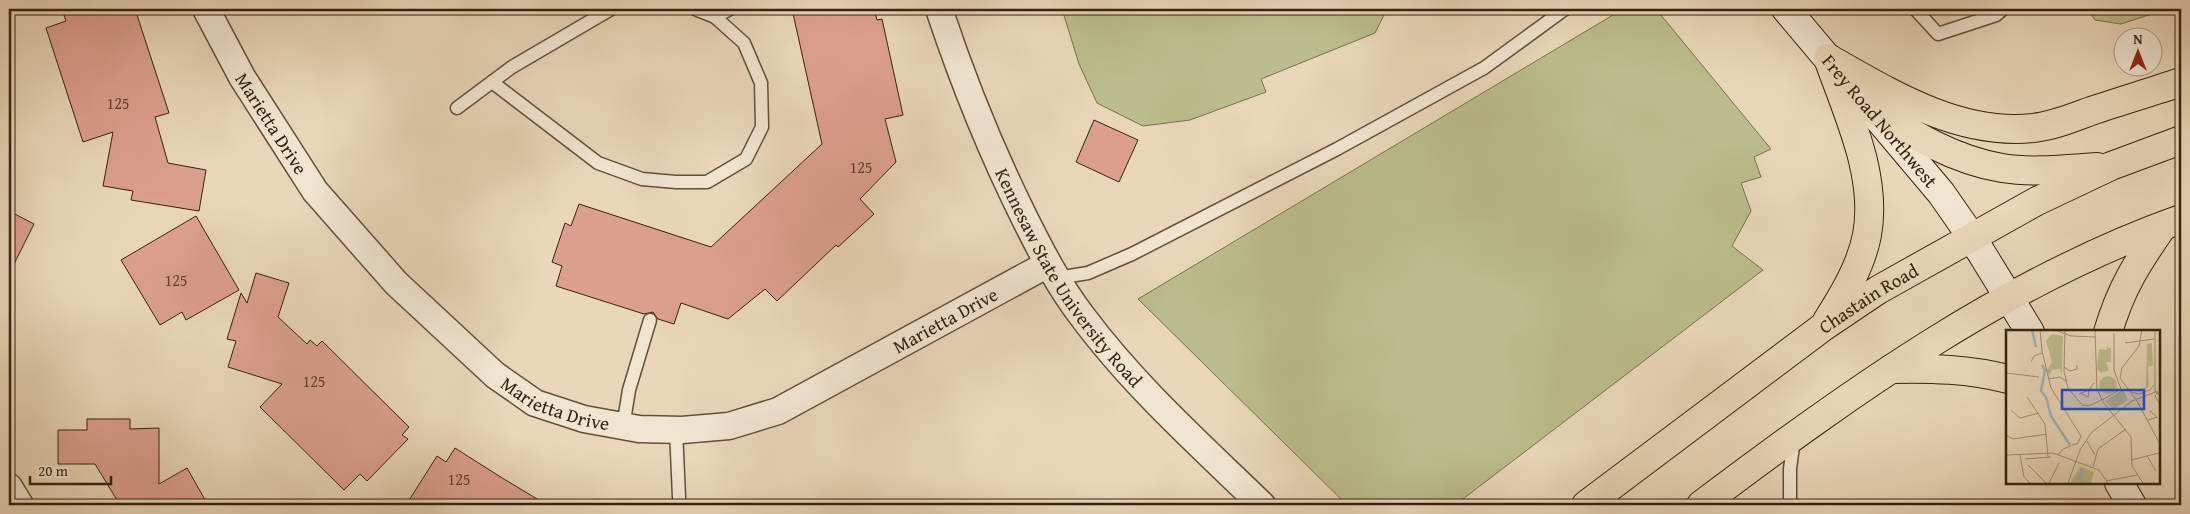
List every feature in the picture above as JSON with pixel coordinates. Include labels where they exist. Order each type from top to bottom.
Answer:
[{"type":"main road","name":"Frey Road Northwest","points":[[1792,11],[1828,58],[1941,193],[1971,236],[2029,330]]},
{"type":"main road","points":[[1828,58],[1905,101],[1946,117],[1984,126],[2010,128],[2034,128],[2060,122],[2181,82]]},
{"type":"main road","points":[[1823,327],[1855,272],[1867,235],[1869,216],[1869,192],[1861,153],[1828,58]]},
{"type":"main road","points":[[1871,108],[1934,146],[1970,161],[2003,168],[2042,170],[2111,166]]},
{"type":"main road","name":"Chastain Road","points":[[1586,505],[1823,327],[1878,290],[1971,236],[2037,201],[2111,166],[2181,140]]},
{"type":"main road","points":[[1701,505],[1794,435],[1891,369],[2009,297],[2101,252],[2172,222]]},
{"type":"main road","points":[[2109,330],[2117,300],[2130,276],[2172,222]]},
{"type":"main road","points":[[1891,369],[1954,369],[2006,379]]},
{"type":"street","name":"Marietta Drive","points":[[206,9],[242,77],[315,191],[396,283],[494,375],[535,403],[584,420],[639,429],[676,430],[728,426],[778,411],[1052,271]]},
{"type":"street","name":"Kennesaw State University Road","points":[[939,9],[988,141],[1052,271],[1082,316],[1121,364],[1186,433],[1262,505]]},
{"type":"street","points":[[9,487],[20,505]]},
{"type":"lane","points":[[458,108],[512,67],[611,9]]},
{"type":"lane","points":[[492,82],[598,163],[642,179],[707,182],[746,159],[762,127],[761,82],[744,43],[715,17],[695,9]]},
{"type":"lane","points":[[715,17],[730,9]]},
{"type":"lane","points":[[1052,271],[1088,273],[1132,254],[1337,149],[1484,68],[1565,9]]},
{"type":"lane","points":[[1916,9],[1938,34],[1996,15],[2004,9]]},
{"type":"lane","points":[[623,427],[629,390],[650,320]]},
{"type":"lane","points":[[676,430],[679,497]]},
{"type":"lane","points":[[1790,505],[1790,469],[1794,435]]},
{"type":"green space","points":[[1062,9],[1387,9],[1375,33],[1261,79],[1266,92],[1190,120],[1143,126],[1097,103],[1079,64]]},
{"type":"green space","points":[[1623,9],[1656,9],[1771,149],[1754,157],[1761,177],[1741,183],[1751,211],[1732,246],[1763,270],[1455,505],[1347,505],[1138,299]]},
{"type":"green space","points":[[2089,9],[2167,9],[2121,24],[2095,20]]},
{"type":"building","points":[[62,9],[135,9],[169,113],[155,117],[168,163],[206,170],[199,211],[131,200],[133,191],[103,186],[113,132],[83,142],[46,28],[66,21]]},
{"type":"building","points":[[792,9],[874,9],[877,20],[882,19],[903,115],[885,119],[896,162],[860,199],[874,214],[838,247],[836,245],[777,301],[765,289],[728,319],[681,303],[674,324],[658,319],[653,312],[644,314],[556,286],[562,266],[552,262],[565,223],[571,226],[579,204],[711,247],[822,144]]},
{"type":"building","points":[[1094,120],[1138,140],[1119,182],[1076,162]]},
{"type":"building","points":[[9,211],[34,224],[9,274]]},
{"type":"building","points":[[196,216],[239,290],[186,320],[182,312],[160,325],[121,260]]},
{"type":"building","points":[[256,273],[289,283],[278,317],[307,344],[310,340],[317,346],[322,341],[409,427],[402,435],[408,439],[367,481],[360,474],[344,490],[260,407],[282,384],[228,367],[236,341],[227,339],[241,293],[247,303]]},
{"type":"building","points":[[87,419],[130,419],[130,429],[159,428],[159,484],[187,468],[208,505],[120,505],[95,464],[58,464],[58,430],[87,430]]},
{"type":"building","points":[[455,448],[547,505],[406,505],[437,456],[446,462]]}]
